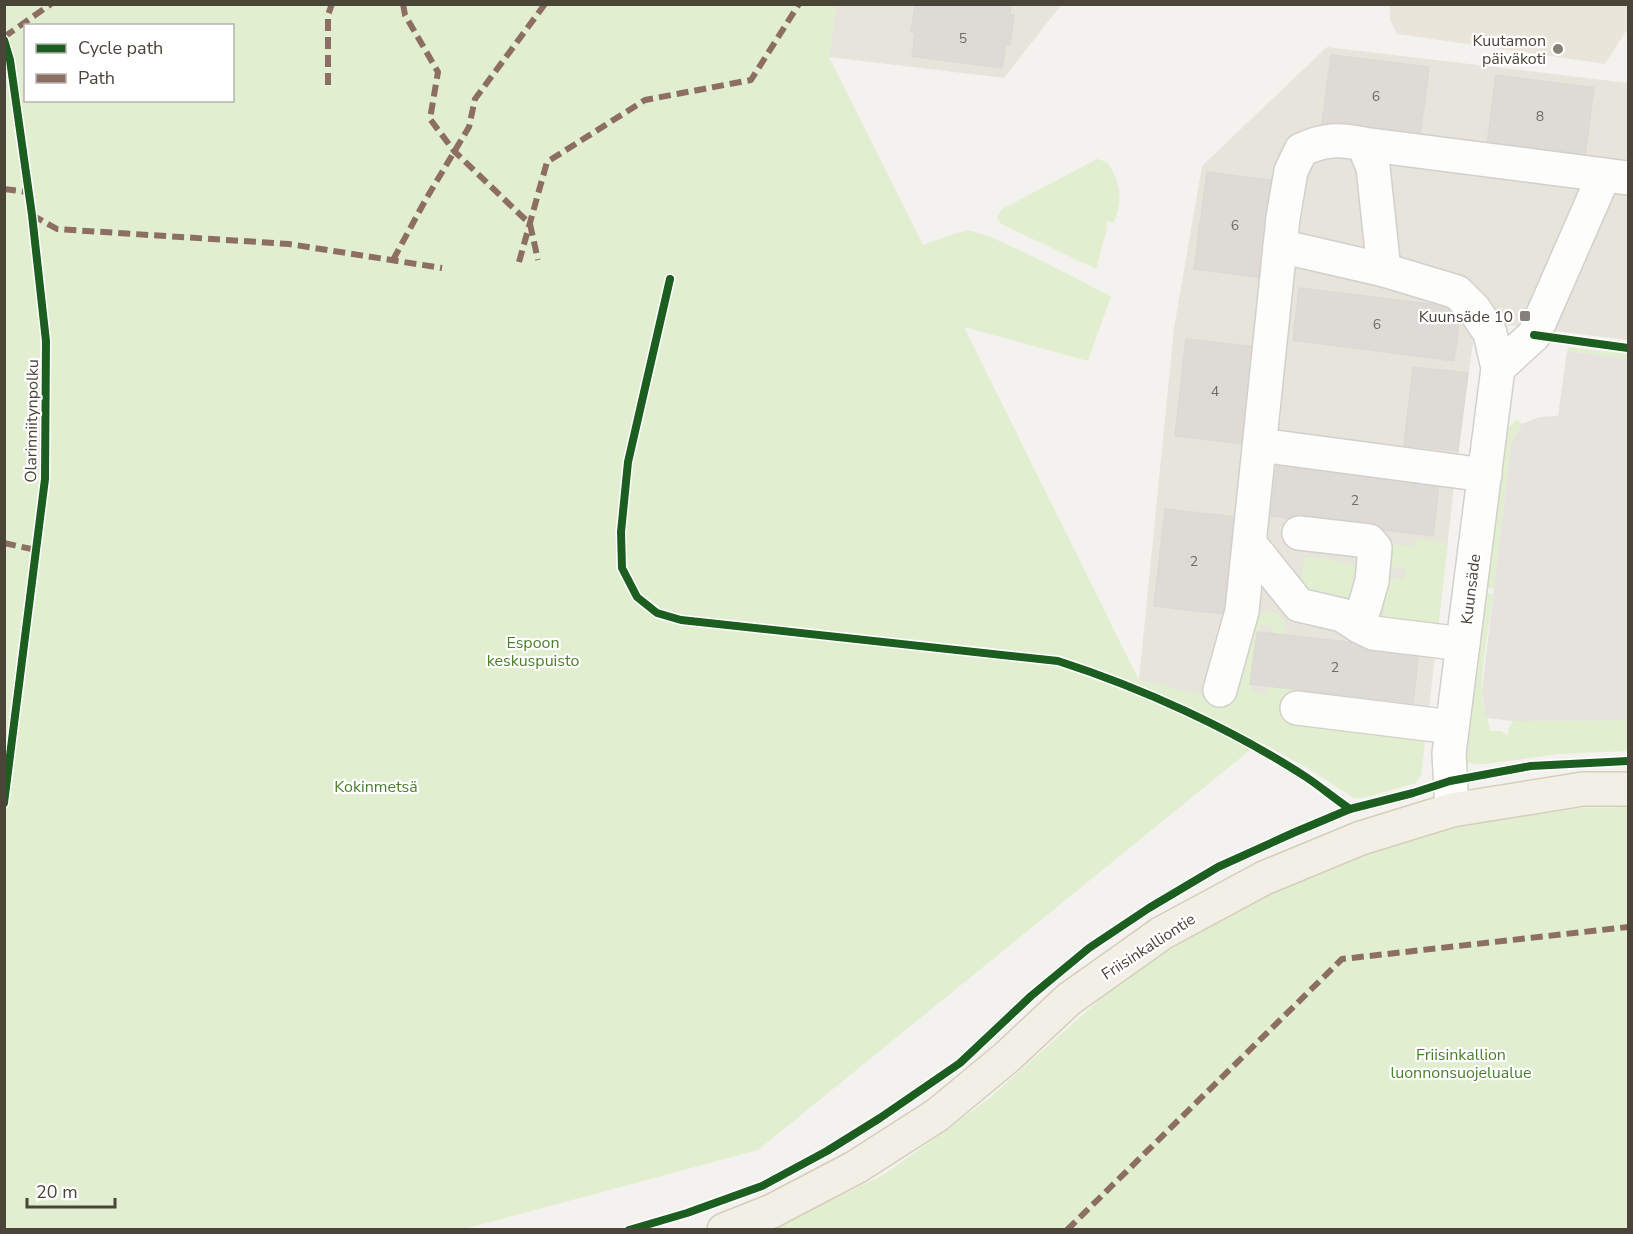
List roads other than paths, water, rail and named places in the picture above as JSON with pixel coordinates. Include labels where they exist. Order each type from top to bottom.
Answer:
[{"type":"main road","name":"Friisinkalliontie","points":[[724,1230],[772,1211],[856,1167],[937,1115],[1007,1057],[1069,999],[1162,933],[1264,878],[1361,838],[1452,810],[1583,789],[1629,789]]},
{"type":"street","points":[[1220,690],[1242,611],[1281,246],[1291,171],[1301,150],[1316,143],[1337,139],[1616,176],[1534,335],[1498,368]]},
{"type":"street","points":[[1363,144],[1373,167],[1384,270]]},
{"type":"street","name":"Kuunsäde","points":[[1281,246],[1384,270],[1456,292],[1474,309],[1490,333],[1498,368],[1449,753],[1452,810]]},
{"type":"street","points":[[1260,445],[1485,475]]},
{"type":"street","points":[[1299,532],[1369,541],[1375,548],[1372,581],[1359,626]]},
{"type":"street","points":[[1250,544],[1299,605]]},
{"type":"street","points":[[1242,611],[1279,605],[1299,605],[1342,615],[1373,633],[1463,644]]},
{"type":"street","points":[[1297,708],[1452,728]]},
{"type":"place","name":"Kuutamon päiväkoti","points":[[1558,49]]},
{"type":"place","name":"Kuunsäde 10","points":[[1525,316]]},
{"type":"park label","name":"Espoon keskuspuisto","points":[[533,651]]},
{"type":"park label","name":"Kokinmetsä","points":[[376,786]]},
{"type":"park label","name":"Friisinkallion luonnonsuojelualue","points":[[1461,1063]]}]
